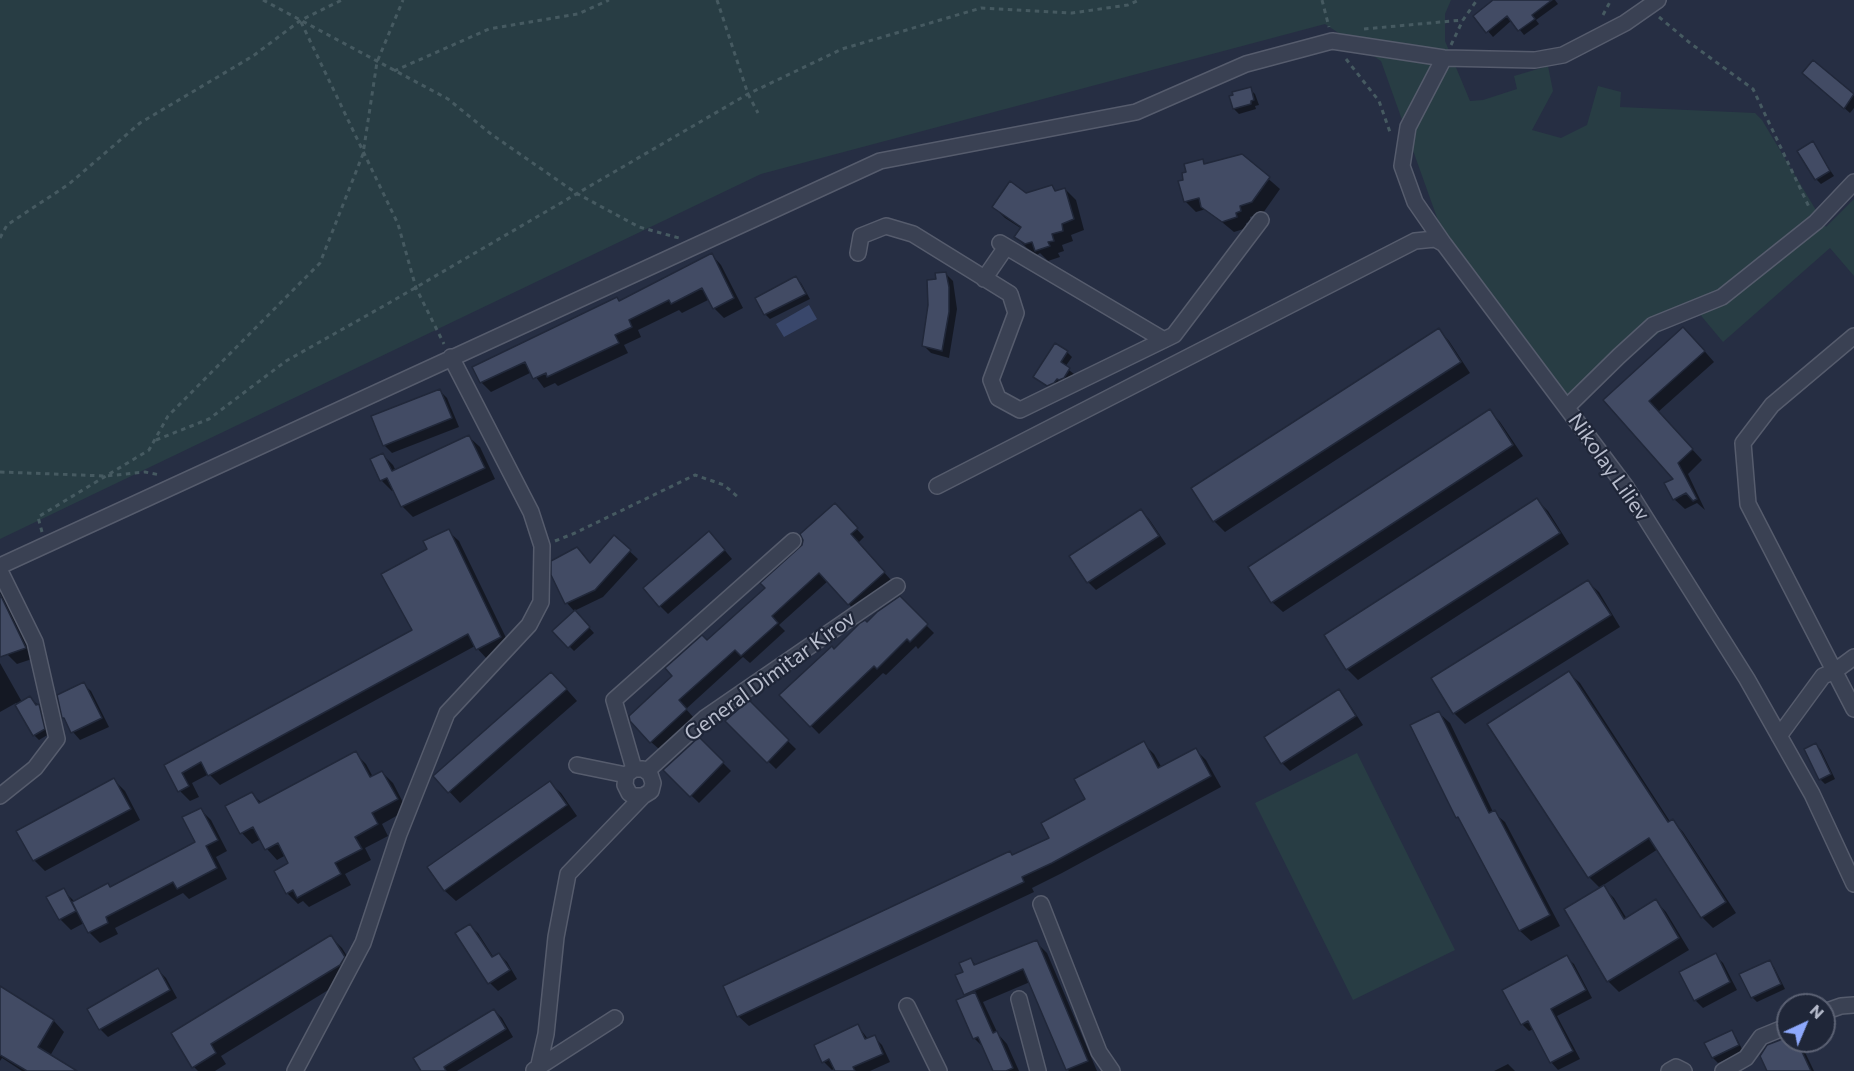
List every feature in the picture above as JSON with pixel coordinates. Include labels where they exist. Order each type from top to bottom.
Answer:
[{"type":"street","points":[[0,566],[880,161],[1136,112],[1246,64],[1332,41],[1444,58],[1535,60],[1563,55],[1625,23],[1653,4]]},
{"type":"street","name":"Nikolay Liliev","points":[[1444,58],[1408,128],[1402,165],[1415,202],[1626,487],[1747,679],[1812,794],[1854,884]]},
{"type":"street","points":[[1567,407],[1653,325],[1722,297],[1816,222],[1854,182]]},
{"type":"street","points":[[858,253],[861,236],[886,226],[913,234],[1010,294],[1016,313],[991,380],[998,398],[1020,410],[1174,335],[1261,220]]},
{"type":"street","points":[[937,486],[1415,241],[1434,239],[1444,244]]},
{"type":"street","points":[[984,279],[1003,245],[1164,340]]},
{"type":"street","points":[[1854,336],[1772,405],[1743,443],[1748,504],[1854,709]]},
{"type":"street","points":[[295,1071],[363,943],[399,834],[447,713],[529,625],[541,602],[542,546],[531,512],[451,357]]},
{"type":"street","points":[[1074,384],[1086,409]]},
{"type":"street","points":[[643,796],[633,796],[633,776],[614,700],[794,541]]},
{"type":"street","points":[[0,571],[35,642],[57,739],[35,768],[0,796]]},
{"type":"street","name":"General Dimitar Kirov","points":[[633,776],[705,718],[897,586]]},
{"type":"street","points":[[1779,736],[1823,676],[1835,671],[1854,657]]},
{"type":"street","points":[[534,1070],[546,1034],[556,937],[568,874],[653,787],[652,778],[577,765]]},
{"type":"street","points":[[626,814],[633,776]]},
{"type":"street","points":[[1041,904],[1099,1052],[1112,1071]]},
{"type":"street","points":[[1019,999],[1038,1071]]},
{"type":"street","points":[[1836,1008],[1854,1005]]},
{"type":"street","points":[[907,1006],[939,1071]]},
{"type":"street","points":[[534,1070],[615,1018]]},
{"type":"street","points":[[1723,1071],[1746,1058],[1761,1037],[1776,1031]]},
{"type":"street","points":[[1669,1071],[1676,1067],[1684,1071]]},
{"type":"path","points":[[264,0],[448,99],[491,134],[576,193],[639,227],[687,241]]},
{"type":"path","points":[[0,238],[7,225],[69,184],[140,123],[253,56],[301,20],[342,0]]},
{"type":"path","points":[[45,546],[38,517],[149,450],[168,416],[320,263],[363,154],[377,62],[403,0]]},
{"type":"path","points":[[394,71],[489,29],[578,14],[609,0]]},
{"type":"path","points":[[717,0],[748,94],[758,113]]},
{"type":"path","points":[[154,441],[209,418],[286,361],[416,288],[748,94],[842,49],[981,8],[1072,14],[1139,0]]},
{"type":"path","points":[[1322,0],[1332,41],[1379,101],[1402,165]]},
{"type":"path","points":[[1444,58],[1463,20],[1477,0]]},
{"type":"path","points":[[1603,15],[1611,0]]},
{"type":"path","points":[[1653,4],[1690,43],[1753,89],[1816,222]]},
{"type":"path","points":[[301,20],[398,224],[416,288],[451,357]]},
{"type":"path","points":[[0,472],[106,476],[145,472],[166,476]]},
{"type":"path","points":[[542,546],[575,533],[695,475],[724,485],[739,498]]},
{"type":"shaded area","points":[[0,0],[1451,0],[1445,14],[1445,41],[1470,101],[1483,100],[1517,89],[1514,76],[1548,66],[1553,91],[1532,130],[1561,138],[1587,125],[1598,86],[1621,92],[1620,107],[1755,113],[1762,120],[1826,227],[1854,199],[1854,276],[1830,248],[1723,342],[1698,312],[1680,315],[1574,404],[1440,226],[1381,61],[1325,24],[761,174],[0,539]]},
{"type":"shaded area","points":[[1357,753],[1455,950],[1353,1000],[1255,803]]},
{"type":"water","points":[[809,305],[817,319],[784,337],[776,324]]},
{"type":"building","points":[[1493,0],[1552,0],[1532,15],[1535,19],[1518,31],[1507,16],[1486,33],[1473,16]]},
{"type":"building","points":[[1813,60],[1854,94],[1844,109],[1802,73]]},
{"type":"building","points":[[1251,87],[1254,100],[1251,104],[1233,109],[1229,96],[1233,95],[1232,92]]},
{"type":"building","points":[[1813,141],[1830,171],[1815,180],[1797,151]]},
{"type":"building","points":[[1242,154],[1270,177],[1252,202],[1240,206],[1241,211],[1236,213],[1237,217],[1222,222],[1201,207],[1199,198],[1184,202],[1178,181],[1183,180],[1182,173],[1186,172],[1184,164],[1203,159],[1204,164]]},
{"type":"building","points":[[1010,181],[1026,193],[1052,185],[1055,191],[1065,188],[1074,219],[1062,224],[1063,231],[1052,234],[1054,241],[1048,242],[1050,246],[1035,251],[1032,242],[1025,244],[1014,237],[1021,227],[992,207]]},
{"type":"building","points":[[712,253],[734,298],[713,309],[702,288],[671,304],[669,300],[629,320],[632,327],[615,335],[619,343],[547,377],[546,373],[533,379],[525,362],[480,383],[472,367],[617,297],[619,301]]},
{"type":"building","points":[[946,272],[949,287],[949,312],[942,351],[922,346],[928,305],[927,280],[936,279],[935,273]]},
{"type":"building","points":[[796,276],[806,294],[764,315],[755,298]]},
{"type":"building","points":[[1683,327],[1705,351],[1649,401],[1693,449],[1678,463],[1697,499],[1693,501],[1686,493],[1673,500],[1664,483],[1673,479],[1603,400]]},
{"type":"building","points":[[1439,328],[1461,362],[1213,522],[1191,488]]},
{"type":"building","points":[[1055,343],[1068,351],[1061,362],[1070,368],[1064,378],[1057,379],[1047,386],[1033,377]]},
{"type":"building","points":[[440,389],[452,418],[383,446],[371,416]]},
{"type":"building","points":[[1490,409],[1513,445],[1271,603],[1248,567]]},
{"type":"building","points":[[469,435],[485,468],[401,507],[387,478],[380,481],[370,459],[383,453],[392,471]]},
{"type":"building","points":[[1537,498],[1560,533],[1346,670],[1324,635]]},
{"type":"building","points":[[835,503],[858,528],[851,534],[885,572],[848,605],[819,573],[772,616],[778,623],[741,656],[735,650],[679,700],[687,709],[650,743],[630,721],[629,716],[672,676],[665,668],[702,635],[707,640],[765,588],[760,583],[802,545],[803,540],[800,534]]},
{"type":"building","points":[[1141,509],[1159,536],[1087,583],[1069,556]]},
{"type":"building","points":[[449,529],[501,637],[476,650],[468,634],[208,776],[201,762],[182,773],[189,786],[178,792],[164,765],[412,630],[381,574],[427,549],[423,541]]},
{"type":"building","points":[[709,531],[725,550],[659,607],[643,588]]},
{"type":"building","points":[[614,535],[631,550],[595,590],[565,604],[551,575],[551,561],[577,547],[590,563]]},
{"type":"building","points":[[1588,580],[1611,615],[1453,714],[1431,678]]},
{"type":"building","points":[[0,594],[26,648],[0,657]]},
{"type":"building","points":[[900,596],[928,624],[910,642],[907,639],[877,669],[874,666],[810,727],[779,695],[832,646],[834,649],[860,623],[865,620],[867,622]]},
{"type":"building","points":[[575,610],[590,627],[568,648],[552,631]]},
{"type":"building","points":[[1569,671],[1668,822],[1673,819],[1726,902],[1701,918],[1649,838],[1588,878],[1487,724]]},
{"type":"building","points":[[551,672],[567,689],[448,793],[433,776]]},
{"type":"building","points":[[84,682],[102,718],[71,733],[62,718],[57,695]]},
{"type":"building","points":[[1339,689],[1356,716],[1281,764],[1264,737]]},
{"type":"building","points":[[30,696],[36,705],[39,704],[45,729],[33,736],[15,705]]},
{"type":"building","points":[[749,700],[789,740],[767,763],[725,721]]},
{"type":"building","points":[[1439,711],[1489,813],[1495,810],[1550,915],[1519,931],[1458,817],[1456,818],[1410,725]]},
{"type":"building","points":[[699,737],[724,762],[690,797],[663,770]]},
{"type":"building","points":[[1144,741],[1158,768],[1196,748],[1211,776],[1022,877],[1024,882],[737,1017],[723,986],[1010,851],[1012,855],[1049,838],[1041,823],[1085,799],[1074,779]]},
{"type":"building","points":[[1816,743],[1831,774],[1819,780],[1804,749]]},
{"type":"building","points":[[356,751],[370,777],[382,771],[398,799],[372,813],[378,824],[355,837],[362,849],[335,863],[341,874],[297,898],[293,890],[286,894],[274,871],[288,863],[278,843],[265,850],[253,827],[240,834],[225,806],[252,792],[259,803]]},
{"type":"building","points":[[114,778],[131,809],[33,861],[16,831]]},
{"type":"building","points":[[550,781],[567,805],[444,891],[427,867]]},
{"type":"building","points":[[201,808],[218,840],[206,846],[217,868],[177,889],[173,882],[106,917],[108,923],[88,933],[72,902],[108,883],[110,887],[195,842],[182,817]]},
{"type":"building","points":[[1604,885],[1624,919],[1656,899],[1679,938],[1607,982],[1564,909]]},
{"type":"building","points":[[64,888],[76,911],[59,920],[46,897]]},
{"type":"building","points":[[470,924],[492,957],[499,953],[510,970],[488,984],[455,933]]},
{"type":"building","points":[[331,935],[345,957],[340,965],[211,1044],[216,1053],[192,1068],[171,1033]]},
{"type":"building","points":[[1037,940],[1088,1061],[1066,1070],[1023,969],[964,995],[955,975],[963,972],[959,963],[971,958],[974,965]]},
{"type":"building","points":[[1716,953],[1730,982],[1694,1001],[1679,972]]},
{"type":"building","points":[[1567,955],[1586,990],[1551,1009],[1573,1051],[1550,1063],[1528,1021],[1521,1025],[1502,990]]},
{"type":"building","points":[[1770,960],[1781,984],[1751,998],[1739,974]]},
{"type":"building","points":[[158,968],[170,990],[99,1030],[87,1009]]},
{"type":"building","points":[[0,986],[54,1020],[38,1047],[77,1071],[27,1071],[0,1055]]},
{"type":"building","points":[[975,992],[993,1033],[997,1031],[1013,1068],[1006,1071],[993,1071],[978,1037],[973,1039],[956,1000]]},
{"type":"building","points":[[494,1009],[506,1029],[444,1067],[446,1071],[421,1071],[413,1058]]},
{"type":"building","points":[[858,1024],[865,1039],[875,1035],[883,1054],[853,1067],[855,1071],[835,1071],[829,1059],[822,1063],[814,1045]]},
{"type":"building","points":[[1732,1030],[1739,1045],[1712,1058],[1704,1043]]},
{"type":"building","points":[[1776,1042],[1776,1053],[1803,1053],[1811,1071],[1767,1071],[1760,1056],[1767,1045]]}]
